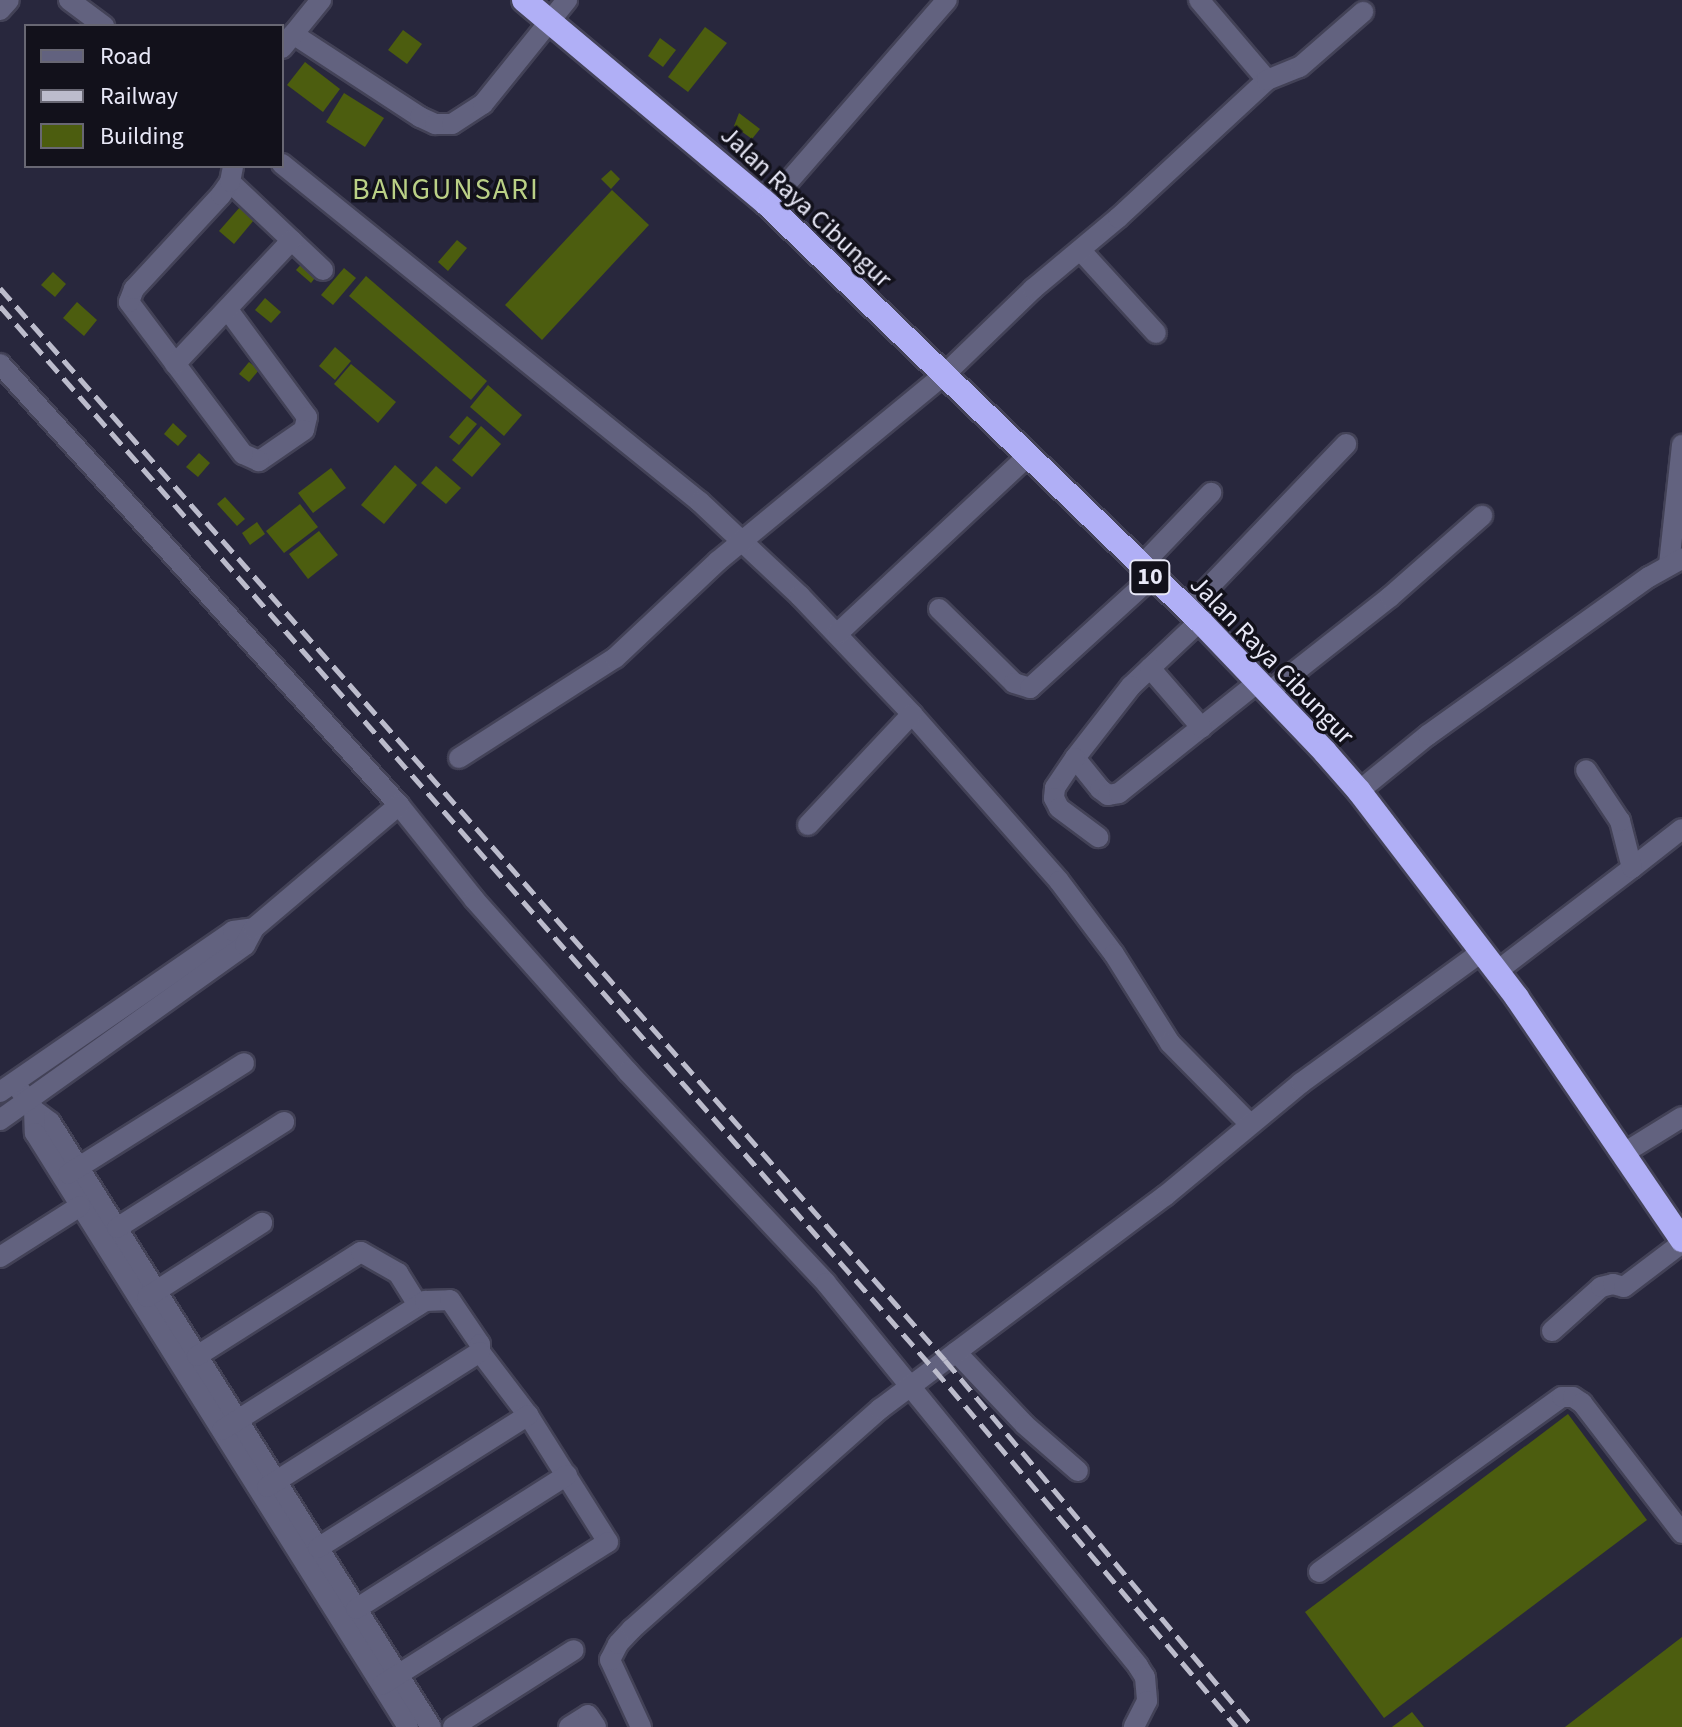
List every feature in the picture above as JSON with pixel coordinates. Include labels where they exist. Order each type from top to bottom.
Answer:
[{"type":"highway","name":"Jalan Raya Cibungur","points":[[524,0],[768,205],[1194,616],[1263,688],[1359,791],[1481,952],[1624,1153],[1682,1242]]},
{"type":"street","points":[[0,10],[9,0]]},
{"type":"street","points":[[69,0],[101,24]]},
{"type":"street","points":[[321,0],[288,41],[435,124],[452,124],[483,104],[567,0]]},
{"type":"street","points":[[768,205],[947,0]]},
{"type":"street","points":[[1199,0],[1267,80]]},
{"type":"street","points":[[459,758],[604,666],[741,541],[944,375],[1033,289],[1081,251],[1267,80],[1300,67],[1363,12]]},
{"type":"street","points":[[284,166],[700,502],[837,634],[912,714],[1076,901],[1114,954],[1170,1043],[1250,1124]]},
{"type":"street","points":[[228,310],[307,417],[304,430],[268,456],[250,459],[129,302],[134,289],[231,174],[323,270]]},
{"type":"street","points":[[175,364],[292,240]]},
{"type":"street","points":[[1081,251],[1156,333]]},
{"type":"street","points":[[0,364],[105,485],[259,648],[399,805],[474,899],[628,1072],[806,1260],[911,1385],[1138,1666],[1145,1677],[1147,1701],[1134,1727]]},
{"type":"street","points":[[1098,837],[1059,808],[1054,798],[1055,788],[1100,723],[1346,444]]},
{"type":"street","points":[[1359,791],[1428,735],[1676,562],[1682,445]]},
{"type":"street","points":[[837,634],[1028,456]]},
{"type":"street","points":[[939,609],[1014,683],[1030,688],[1146,573],[1211,493]]},
{"type":"street","points":[[1075,758],[1100,789],[1108,795],[1119,793],[1202,728],[1390,597],[1482,516]]},
{"type":"street","points":[[1150,668],[1202,728]]},
{"type":"street","points":[[808,825],[912,714]]},
{"type":"street","points":[[1586,770],[1620,821],[1632,868]]},
{"type":"street","points":[[0,1120],[31,1105],[245,945],[254,928],[399,805]]},
{"type":"street","points":[[1496,972],[1682,829]]},
{"type":"street","points":[[230,1425],[197,1356],[80,1206],[71,1173],[50,1122],[8,1087],[233,931],[254,928]]},
{"type":"street","points":[[641,1727],[610,1660],[618,1644],[794,1482],[911,1385],[1165,1196],[1250,1124],[1481,952]]},
{"type":"street","points":[[71,1173],[244,1063]]},
{"type":"street","points":[[1624,1153],[1682,1117]]},
{"type":"street","points":[[117,1228],[284,1122]]},
{"type":"street","points":[[71,1173],[117,1228],[148,1296],[390,1680],[431,1727]]},
{"type":"street","points":[[0,1257],[80,1206]]},
{"type":"street","points":[[148,1296],[262,1223]]},
{"type":"street","points":[[1552,1331],[1601,1287],[1613,1284],[1624,1287],[1682,1242]]},
{"type":"street","points":[[197,1356],[361,1252],[398,1273],[418,1305]]},
{"type":"street","points":[[230,1425],[425,1301],[450,1300],[480,1344],[480,1352],[528,1415],[567,1475],[608,1542],[390,1680]]},
{"type":"street","points":[[268,1487],[480,1352]]},
{"type":"street","points":[[956,1352],[1025,1425],[1078,1471]]},
{"type":"street","points":[[1319,1572],[1562,1397],[1573,1397],[1582,1403],[1682,1533]]},
{"type":"street","points":[[318,1548],[528,1415]]},
{"type":"street","points":[[356,1609],[567,1475]]},
{"type":"street","points":[[268,1487],[318,1548],[356,1609],[390,1680],[408,1727]]},
{"type":"street","points":[[453,1727],[574,1650]]},
{"type":"street","points":[[569,1727],[588,1715],[596,1727]]},
{"type":"building","points":[[705,27],[727,43],[688,92],[668,77]]},
{"type":"building","points":[[403,30],[422,44],[407,64],[388,50]]},
{"type":"building","points":[[660,38],[676,50],[663,67],[648,56]]},
{"type":"building","points":[[305,62],[340,89],[323,112],[287,85]]},
{"type":"building","points":[[344,93],[384,118],[365,147],[326,122]]},
{"type":"building","points":[[739,113],[760,129],[752,139],[734,126]]},
{"type":"building","points":[[611,170],[620,179],[611,189],[601,179]]},
{"type":"building","points":[[612,190],[649,225],[542,340],[505,305]]},
{"type":"building","points":[[240,207],[254,220],[234,244],[219,231]]},
{"type":"building","points":[[457,240],[467,248],[448,271],[438,262]]},
{"type":"building","points":[[305,260],[319,273],[311,283],[296,270]]},
{"type":"building","points":[[344,268],[356,278],[333,305],[321,295]]},
{"type":"building","points":[[53,272],[66,284],[55,297],[41,285]]},
{"type":"building","points":[[366,276],[487,381],[471,400],[349,296]]},
{"type":"building","points":[[265,298],[281,312],[271,323],[255,310]]},
{"type":"building","points":[[77,302],[97,320],[84,336],[63,318]]},
{"type":"building","points":[[335,347],[351,361],[335,380],[319,366]]},
{"type":"building","points":[[249,362],[259,370],[249,382],[239,374]]},
{"type":"building","points":[[351,364],[396,402],[378,423],[334,384]]},
{"type":"building","points":[[488,385],[522,415],[504,436],[470,407]]},
{"type":"building","points":[[467,416],[477,424],[459,445],[449,437]]},
{"type":"building","points":[[173,423],[187,436],[178,446],[164,434]]},
{"type":"building","points":[[481,426],[501,444],[472,477],[452,460]]},
{"type":"building","points":[[199,453],[210,463],[198,477],[186,467]]},
{"type":"building","points":[[395,465],[417,485],[384,524],[361,505]]},
{"type":"building","points":[[436,466],[461,488],[446,504],[421,483]]},
{"type":"building","points":[[331,468],[346,488],[313,513],[298,493]]},
{"type":"building","points":[[225,497],[245,519],[237,526],[217,504]]},
{"type":"building","points":[[300,504],[318,527],[284,553],[266,531]]},
{"type":"building","points":[[257,522],[265,534],[250,545],[242,533]]},
{"type":"building","points":[[319,531],[338,555],[308,579],[289,554]]},
{"type":"building","points":[[1568,1414],[1647,1520],[1384,1718],[1305,1612]]},
{"type":"building","points":[[1682,1637],[1682,1727],[1565,1727]]},
{"type":"building","points":[[1412,1712],[1424,1727],[1392,1727]]},
{"type":"railway","points":[[0,288],[945,1360],[1253,1727]]},
{"type":"railway","points":[[0,306],[934,1369],[1237,1727]]},
{"type":"district","name":"BANGUNSARI","points":[[446,190]]}]
